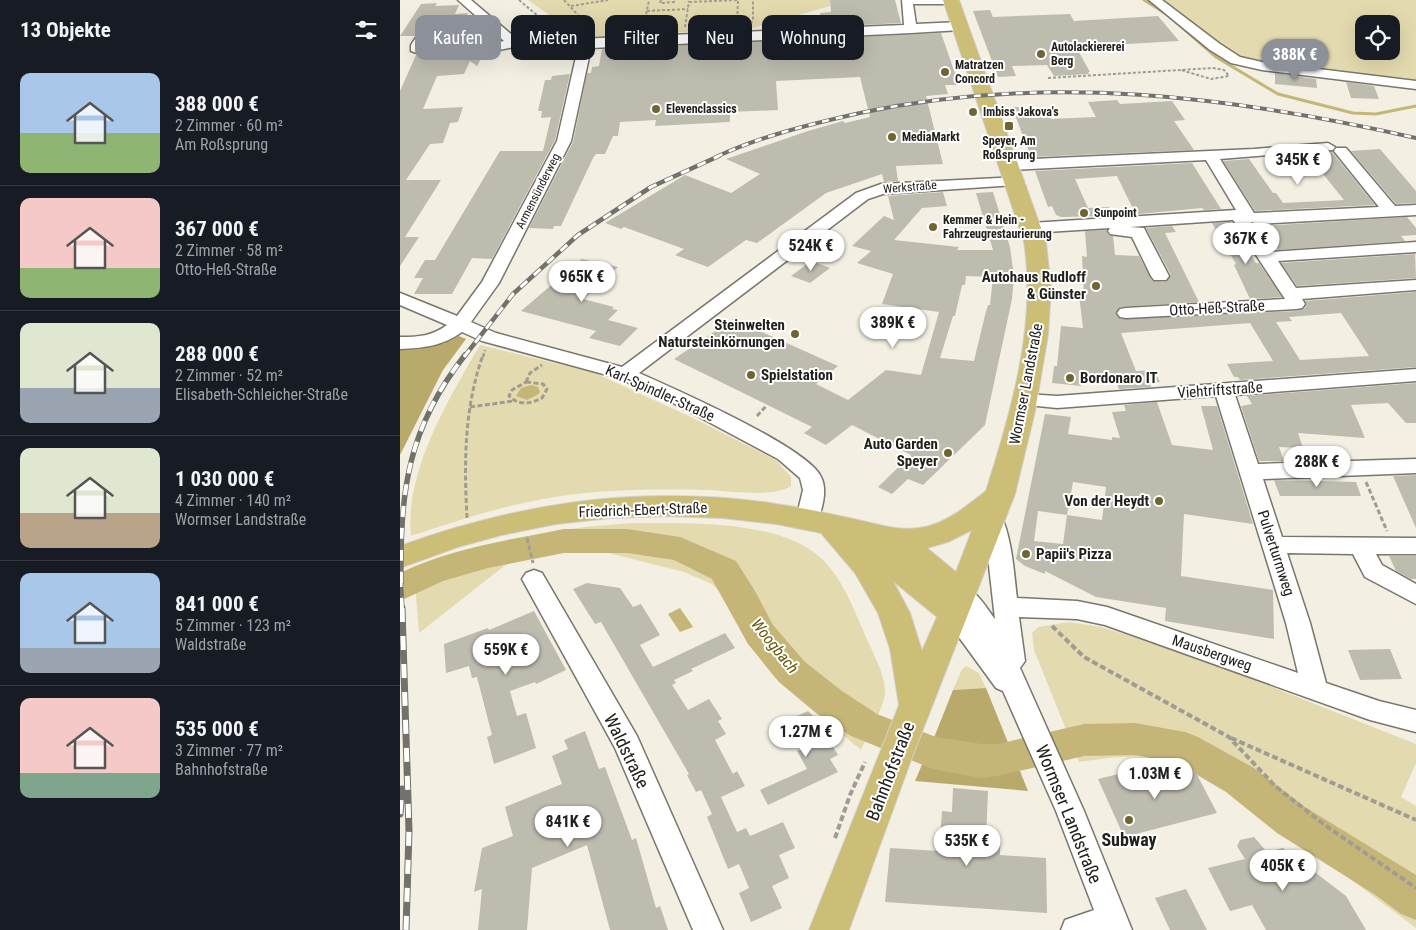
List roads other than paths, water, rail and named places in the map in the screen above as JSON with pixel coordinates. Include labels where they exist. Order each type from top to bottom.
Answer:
[{"type":"main road","name":"Wormser Landstraße","points":[[951,0],[1031,228],[1040,263],[1042,296],[1018,434],[997,507],[958,604]]},
{"type":"main road","name":"Friedrich-Ebert-Straße","points":[[400,557],[425,547],[502,526],[566,513],[614,508],[700,507],[749,509],[862,530],[891,540],[906,548],[958,604]]},
{"type":"main road","points":[[891,540],[926,538],[942,534],[997,507]]},
{"type":"main road","name":"Friedrich-Ebert-Straße","points":[[819,522],[912,579],[958,604]]},
{"type":"main road","points":[[819,522],[867,566],[888,600],[913,677],[913,713]]},
{"type":"main road","name":"Bahnhofstraße","points":[[828,930],[890,768],[958,604]]},
{"type":"street","points":[[464,0],[511,40]]},
{"type":"street","points":[[911,25],[907,1],[944,0]]},
{"type":"street","points":[[1155,0],[1215,47],[1236,60],[1262,66],[1416,85]]},
{"type":"street","points":[[595,38],[847,32],[911,25],[961,26]]},
{"type":"street","name":"Armensünderweg","points":[[460,325],[490,283],[558,154],[567,127],[584,60]]},
{"type":"street","name":"Werkstraße","points":[[625,374],[840,211],[874,190],[946,183],[1012,172],[1210,155],[1334,149],[1391,212]]},
{"type":"street","points":[[1210,155],[1266,257],[1291,294],[1416,285]]},
{"type":"street","points":[[1031,228],[1243,216],[1259,219],[1416,210]]},
{"type":"street","points":[[1091,224],[1098,231],[1138,232],[1160,276]]},
{"type":"street","points":[[1266,257],[1416,247]]},
{"type":"street","name":"Otto-Heß-Straße","points":[[1126,313],[1296,304],[1291,294]]},
{"type":"street","name":"Karl-Spindler-Straße","points":[[400,298],[490,337],[598,365],[625,374],[680,399],[785,454],[799,463],[811,477],[819,522]]},
{"type":"street","points":[[400,343],[435,341],[460,325]]},
{"type":"street","name":"Viehtriftstraße","points":[[1025,400],[1057,402],[1416,375]]},
{"type":"street","name":"Pulverturmweg","points":[[1224,390],[1298,623],[1315,689]]},
{"type":"street","points":[[1250,472],[1416,466]]},
{"type":"street","points":[[997,507],[1005,607],[1019,698]]},
{"type":"street","points":[[1273,545],[1416,546]]},
{"type":"street","points":[[1361,546],[1373,571],[1416,595]]},
{"type":"street","name":"Waldstraße","points":[[533,566],[627,744],[708,930]]},
{"type":"street","name":"Wormser Landstraße","points":[[958,604],[1019,698],[1032,724],[1114,924]]},
{"type":"street","name":"Mausbergweg","points":[[1005,607],[1044,607],[1077,610],[1107,616],[1379,712],[1416,721]]},
{"type":"street","points":[[1076,930],[1114,924]]},
{"type":"waterway","points":[[1144,0],[1168,15],[1216,57],[1278,94],[1353,113],[1376,114],[1416,106]]},
{"type":"waterway","name":"Woogbach","points":[[400,588],[432,572],[488,556],[564,541],[627,541],[680,549],[724,570],[743,600],[760,634],[792,672],[829,702],[864,725],[933,753],[981,761],[998,760],[1084,740],[1135,739],[1185,748],[1240,780],[1291,820],[1392,882],[1416,900]]},
{"type":"railway","points":[[716,157],[768,137],[860,113],[931,101],[1000,94],[1070,92],[1208,101],[1346,123],[1416,138]]},
{"type":"railway","points":[[464,357],[513,294],[578,235],[651,187],[719,156]]},
{"type":"railway","points":[[401,583],[402,519],[411,463],[430,409],[465,355]]},
{"type":"railway","points":[[400,576],[402,610]]},
{"type":"railway","points":[[402,608],[409,831],[406,930]]},
{"type":"railway","points":[[400,814],[402,789]]},
{"type":"place","name":"Autolackiererei Berg","points":[[1041,54]]},
{"type":"place","name":"Matratzen Concord","points":[[945,72]]},
{"type":"place","name":"Elevenclassics","points":[[656,109]]},
{"type":"place","name":"Imbiss Jakova's","points":[[973,112]]},
{"type":"place","name":"Speyer, Am Roßsprung","points":[[1009,126]]},
{"type":"place","name":"MediaMarkt","points":[[892,137]]},
{"type":"place","name":"Sunpoint","points":[[1084,213]]},
{"type":"place","name":"Kemmer & Hein - Fahrzeugrestaurierung","points":[[933,227]]},
{"type":"place","name":"Autohaus Rudloff & Günster","points":[[1096,286]]},
{"type":"place","name":"Steinwelten Natursteinkörnungen","points":[[795,334]]},
{"type":"place","name":"Spielstation","points":[[751,375]]},
{"type":"place","name":"Bordonaro IT","points":[[1070,378]]},
{"type":"place","name":"Auto Garden Speyer","points":[[948,453]]},
{"type":"place","name":"Von der Heydt","points":[[1159,501]]},
{"type":"place","name":"Papii's Pizza","points":[[1026,554]]},
{"type":"place","name":"Subway","points":[[1129,820]]}]
